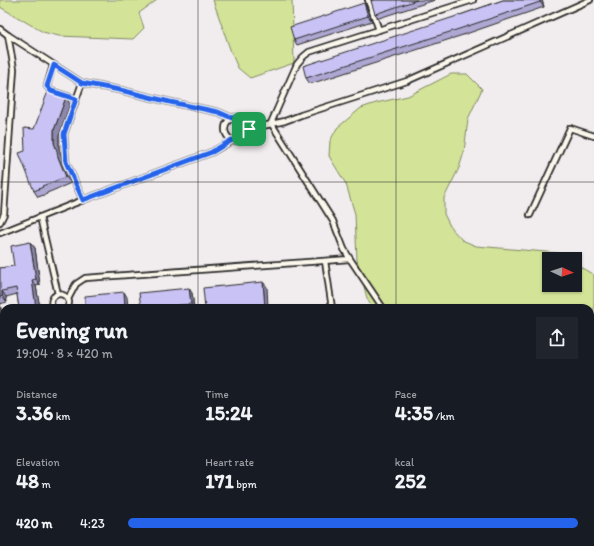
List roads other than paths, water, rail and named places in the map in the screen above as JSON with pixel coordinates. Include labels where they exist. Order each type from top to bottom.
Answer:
[{"type":"lane","points":[[368,0],[379,30]]},
{"type":"lane","points":[[272,123],[298,64],[302,57],[309,52],[473,0]]},
{"type":"lane","points":[[249,129],[285,121],[407,81],[590,0]]},
{"type":"lane","points":[[0,29],[82,83],[218,112],[232,118],[236,117],[244,119],[248,125],[249,133],[240,141],[232,140],[227,135],[225,127],[232,118]]},
{"type":"lane","points":[[0,222],[4,214],[14,69],[8,35]]},
{"type":"lane","points":[[54,65],[47,86],[51,91],[76,99]]},
{"type":"lane","points":[[82,83],[64,134],[66,162],[83,200]]},
{"type":"lane","points":[[272,123],[332,221],[344,249],[380,304]]},
{"type":"lane","points":[[530,215],[570,128],[594,136]]},
{"type":"lane","points":[[0,233],[83,200],[212,152],[232,140]]},
{"type":"lane","points":[[40,217],[58,294]]},
{"type":"lane","points":[[68,299],[76,284],[85,278],[350,259]]},
{"type":"lane","points":[[325,261],[331,304]]},
{"type":"lane","points":[[51,304],[51,300],[58,294],[64,295],[68,299],[69,304]]}]
